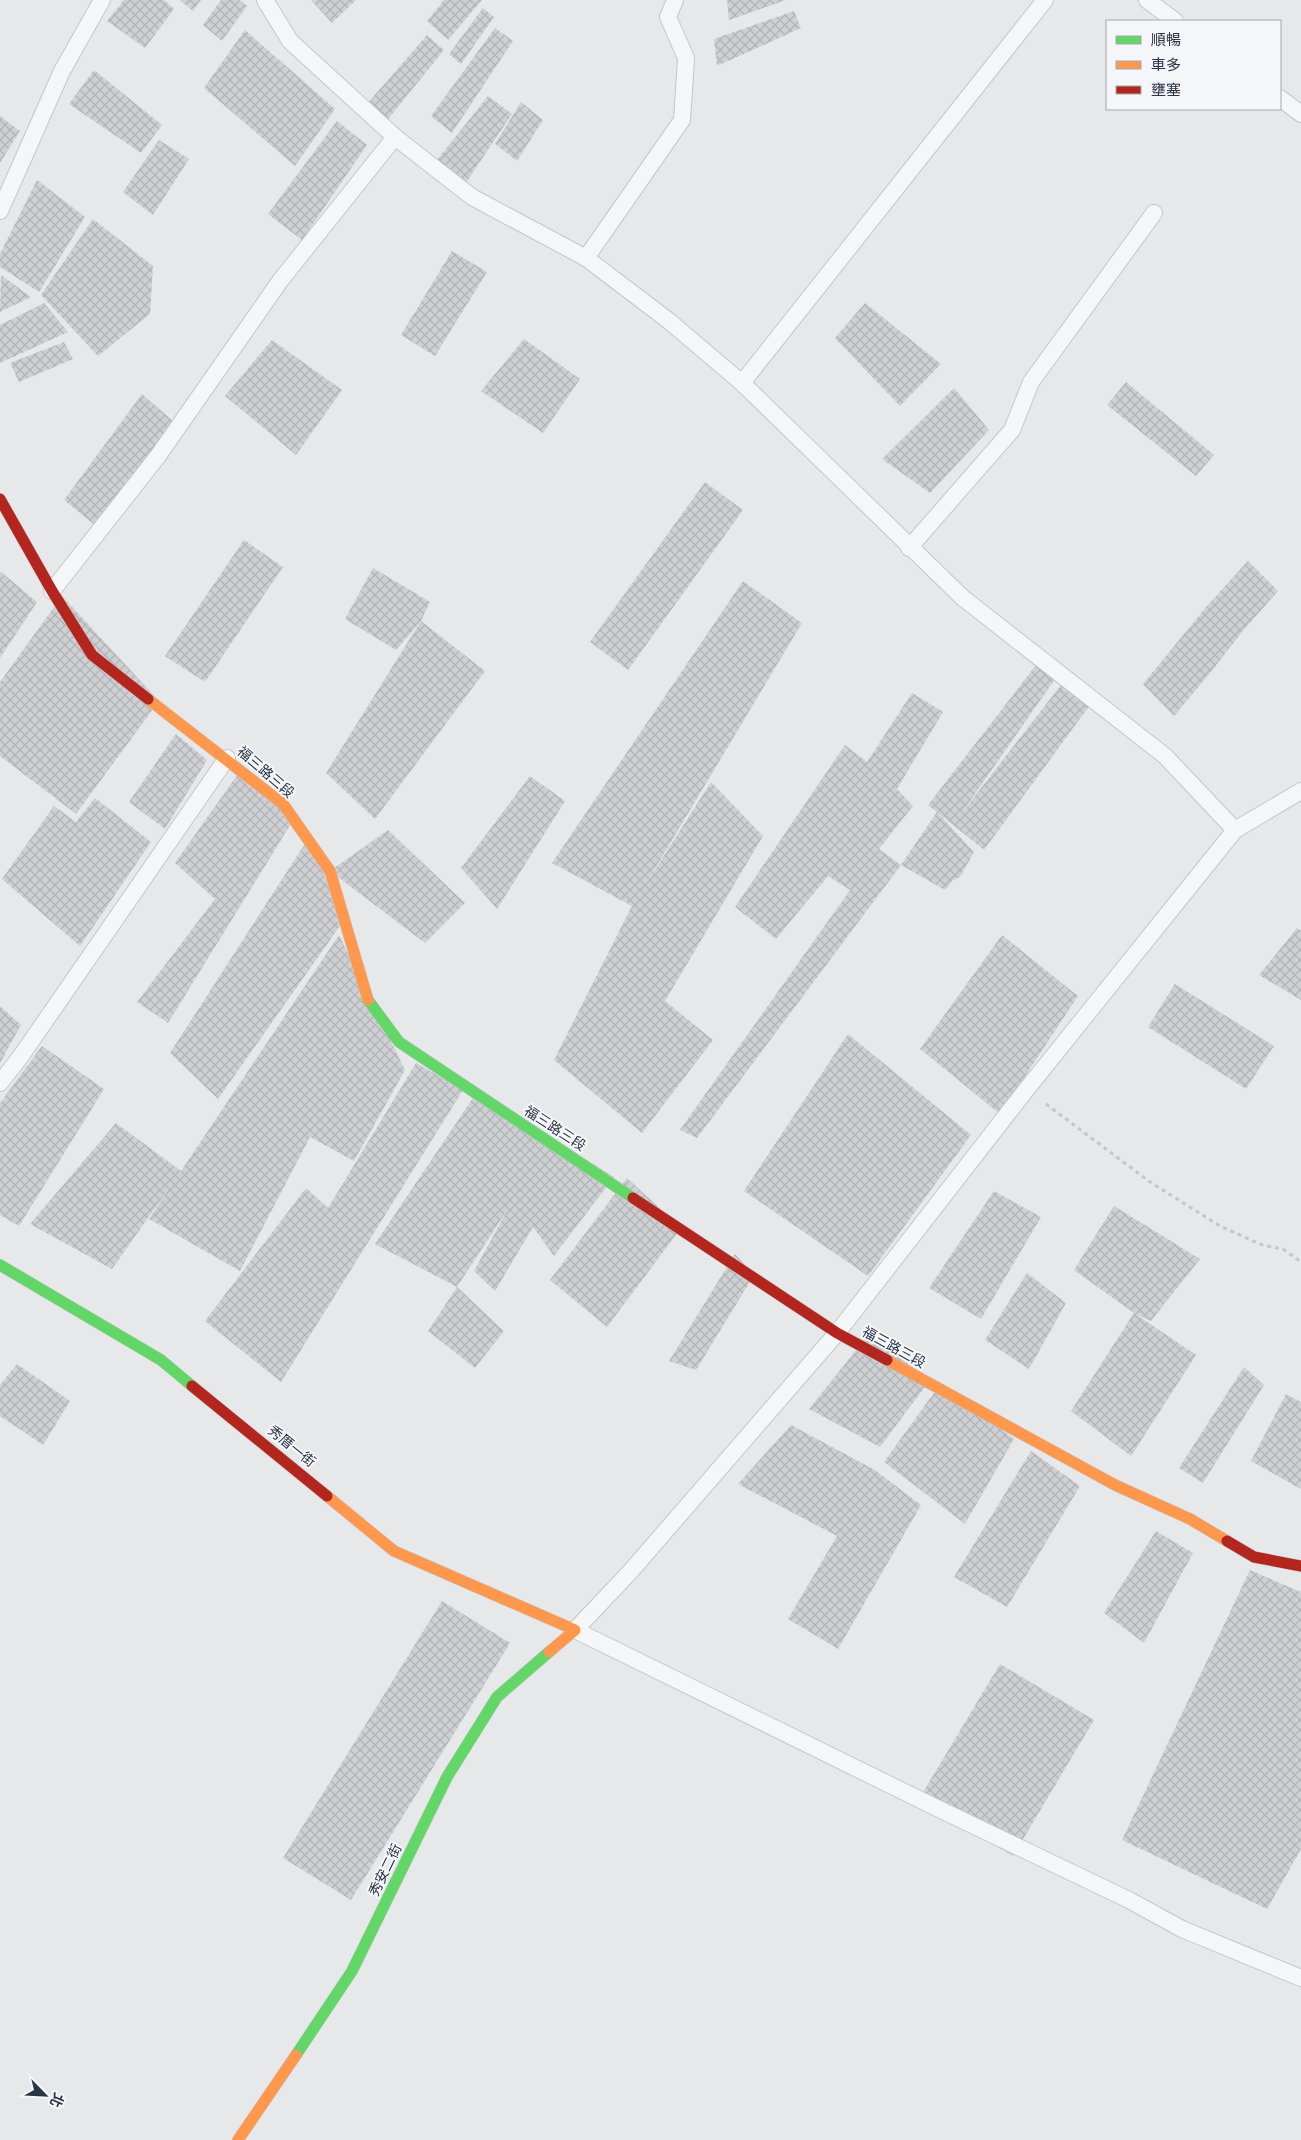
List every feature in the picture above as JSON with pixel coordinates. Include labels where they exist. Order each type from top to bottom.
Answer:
[{"type":"street","name":"福三路三段","points":[[0,499],[52,591],[92,655],[227,758],[283,804],[330,871],[369,1002],[399,1042],[837,1333],[1114,1485],[1190,1520],[1254,1557],[1301,1566]]},
{"type":"street","name":"秀厝一街","points":[[0,1265],[161,1360],[394,1551],[575,1630]]},
{"type":"street","name":"秀安二街","points":[[238,2140],[352,1971],[447,1777],[497,1697],[575,1630]]},
{"type":"lane","points":[[0,211],[62,71],[102,0]]},
{"type":"lane","points":[[265,0],[290,41],[396,137],[472,197],[586,258],[670,321],[742,383],[909,548],[963,598],[1165,756],[1235,830]]},
{"type":"lane","points":[[586,258],[682,120],[686,58],[668,17],[675,0]]},
{"type":"lane","points":[[742,383],[1045,0]]},
{"type":"lane","points":[[1147,0],[1175,20]]},
{"type":"lane","points":[[1281,99],[1301,114]]},
{"type":"lane","points":[[52,591],[158,456],[280,281],[396,137]]},
{"type":"lane","points":[[909,548],[1012,430],[1032,382],[1154,213]]},
{"type":"lane","points":[[0,1082],[21,1056],[227,758]]},
{"type":"lane","points":[[1301,791],[1235,830],[1026,1090],[837,1333],[630,1572],[575,1630],[1129,1900],[1182,1929],[1301,1978]]},
{"type":"path","points":[[1026,1090],[1150,1182],[1220,1226],[1262,1245],[1283,1250],[1301,1262]]},
{"type":"building","points":[[124,0],[164,0],[174,9],[145,48],[107,21]]},
{"type":"building","points":[[180,0],[201,0],[193,11]]},
{"type":"building","points":[[221,0],[239,0],[247,6],[222,41],[203,25]]},
{"type":"building","points":[[311,0],[356,0],[332,23]]},
{"type":"building","points":[[444,0],[482,0],[448,40],[427,21]]},
{"type":"building","points":[[727,0],[786,0],[729,20]]},
{"type":"building","points":[[483,8],[494,17],[461,64],[449,54]]},
{"type":"building","points":[[794,11],[801,28],[717,66],[714,39]]},
{"type":"building","points":[[495,28],[513,41],[452,133],[431,116]]},
{"type":"building","points":[[245,30],[335,109],[295,166],[204,88]]},
{"type":"building","points":[[427,35],[444,50],[380,129],[361,111]]},
{"type":"building","points":[[94,70],[162,125],[141,153],[69,104]]},
{"type":"building","points":[[488,96],[512,114],[465,184],[437,160]]},
{"type":"building","points":[[521,102],[543,120],[517,161],[495,144]]},
{"type":"building","points":[[0,116],[20,131],[0,163]]},
{"type":"building","points":[[337,121],[367,145],[302,240],[268,214]]},
{"type":"building","points":[[159,140],[189,159],[153,215],[123,192]]},
{"type":"building","points":[[37,180],[85,217],[39,292],[0,267],[0,254]]},
{"type":"building","points":[[93,219],[153,266],[150,314],[98,356],[41,295]]},
{"type":"building","points":[[452,251],[487,272],[435,356],[401,335]]},
{"type":"building","points":[[1,275],[31,297],[0,312]]},
{"type":"building","points":[[44,303],[68,332],[0,363],[0,325]]},
{"type":"building","points":[[865,303],[941,364],[900,406],[835,338]]},
{"type":"building","points":[[524,339],[580,379],[543,433],[481,391]]},
{"type":"building","points":[[272,340],[342,390],[296,455],[225,396]]},
{"type":"building","points":[[64,342],[73,359],[19,382],[10,363]]},
{"type":"building","points":[[1126,382],[1214,455],[1196,476],[1107,405]]},
{"type":"building","points":[[954,388],[989,430],[930,493],[882,459]]},
{"type":"building","points":[[142,394],[174,422],[97,527],[64,500]]},
{"type":"building","points":[[705,482],[743,510],[628,670],[590,642]]},
{"type":"building","points":[[244,540],[283,567],[205,682],[165,656]]},
{"type":"building","points":[[1248,561],[1278,591],[1174,716],[1143,684],[1207,606]]},
{"type":"building","points":[[373,568],[430,602],[421,621],[396,650],[345,619]]},
{"type":"building","points":[[0,573],[37,602],[0,658]]},
{"type":"building","points":[[743,581],[802,623],[644,887],[711,782],[763,836],[665,1001],[713,1040],[642,1133],[554,1060],[632,906],[552,863]]},
{"type":"building","points":[[62,596],[159,701],[76,814],[0,756],[0,682]]},
{"type":"building","points":[[421,621],[485,671],[375,819],[326,773]]},
{"type":"building","points":[[1043,656],[1060,672],[961,814],[1071,672],[1098,694],[984,850],[928,805]]},
{"type":"building","points":[[912,693],[943,712],[897,789],[913,806],[879,849],[901,865],[697,1138],[680,1130],[850,890],[828,876],[776,939],[735,907],[845,745],[867,762]]},
{"type":"building","points":[[176,734],[207,760],[165,829],[129,802]]},
{"type":"building","points":[[240,771],[297,814],[168,1023],[137,1002],[215,899],[175,863]]},
{"type":"building","points":[[530,776],[565,801],[497,909],[461,868]]},
{"type":"building","points":[[95,798],[151,842],[80,946],[2,879],[54,806],[76,822]]},
{"type":"building","points":[[937,812],[974,852],[960,877],[952,881],[945,890],[901,865]]},
{"type":"building","points":[[388,830],[465,903],[425,943],[330,871]]},
{"type":"building","points":[[310,836],[342,923],[218,1099],[170,1053]]},
{"type":"building","points":[[1297,928],[1301,931],[1301,1000],[1259,975]]},
{"type":"building","points":[[339,935],[405,1070],[354,1161],[310,1137],[240,1271],[149,1219],[172,1184],[112,1269],[30,1224],[116,1123],[181,1171]]},
{"type":"building","points":[[1002,935],[1078,996],[1000,1114],[920,1049]]},
{"type":"building","points":[[1175,984],[1274,1046],[1246,1089],[1148,1027]]},
{"type":"building","points":[[0,1006],[21,1025],[0,1063]]},
{"type":"building","points":[[848,1034],[971,1135],[868,1276],[744,1191]]},
{"type":"building","points":[[42,1046],[104,1089],[19,1226],[0,1215],[0,1103]]},
{"type":"building","points":[[416,1063],[463,1090],[281,1382],[205,1321],[306,1188],[328,1208]]},
{"type":"building","points":[[477,1092],[614,1177],[554,1256],[533,1227],[495,1291],[474,1271],[508,1209],[457,1287],[375,1244]]},
{"type":"building","points":[[627,1178],[681,1228],[607,1327],[550,1280]]},
{"type":"building","points":[[994,1191],[1041,1217],[981,1319],[929,1288]]},
{"type":"building","points":[[1114,1206],[1200,1259],[1151,1321],[1134,1313],[1074,1270]]},
{"type":"building","points":[[735,1254],[754,1275],[696,1370],[669,1361]]},
{"type":"building","points":[[1027,1273],[1066,1303],[1029,1369],[985,1340]]},
{"type":"building","points":[[457,1287],[504,1331],[475,1368],[428,1331]]},
{"type":"building","points":[[1134,1313],[1196,1355],[1131,1456],[1071,1411]]},
{"type":"building","points":[[869,1334],[930,1380],[880,1447],[809,1409]]},
{"type":"building","points":[[17,1364],[70,1401],[43,1445],[0,1416],[0,1385]]},
{"type":"building","points":[[1244,1367],[1264,1385],[1203,1483],[1179,1468]]},
{"type":"building","points":[[941,1383],[1014,1439],[965,1524],[884,1462]]},
{"type":"building","points":[[1286,1394],[1301,1402],[1301,1489],[1251,1461]]},
{"type":"building","points":[[791,1425],[875,1470],[921,1505],[838,1649],[788,1619],[837,1536],[738,1484]]},
{"type":"building","points":[[1031,1451],[1080,1486],[1007,1607],[954,1577]]},
{"type":"building","points":[[1156,1531],[1193,1553],[1144,1643],[1104,1613]]},
{"type":"building","points":[[1250,1570],[1301,1592],[1301,1849],[1267,1909],[1122,1840]]},
{"type":"building","points":[[442,1601],[510,1643],[351,1900],[283,1858]]},
{"type":"building","points":[[1000,1664],[1094,1720],[1013,1856],[919,1799]]},
{"type":"traffic: fast","points":[[368,1000],[399,1042],[633,1198]]},
{"type":"traffic: fast","points":[[0,1265],[161,1360],[192,1386]]},
{"type":"traffic: fast","points":[[296,2055],[352,1971],[447,1777],[497,1697],[549,1652]]},
{"type":"traffic: slow","points":[[148,699],[283,804],[330,871],[368,1000]]},
{"type":"traffic: slow","points":[[887,1360],[1115,1485],[1190,1519],[1227,1541]]},
{"type":"traffic: slow","points":[[327,1496],[394,1551],[575,1630],[549,1652]]},
{"type":"traffic: slow","points":[[238,2140],[296,2055]]},
{"type":"traffic: jam","points":[[0,499],[52,591],[92,655],[148,699]]},
{"type":"traffic: jam","points":[[633,1198],[837,1333],[887,1360]]},
{"type":"traffic: jam","points":[[192,1386],[327,1496]]},
{"type":"traffic: jam","points":[[1227,1541],[1254,1557],[1301,1566]]}]
